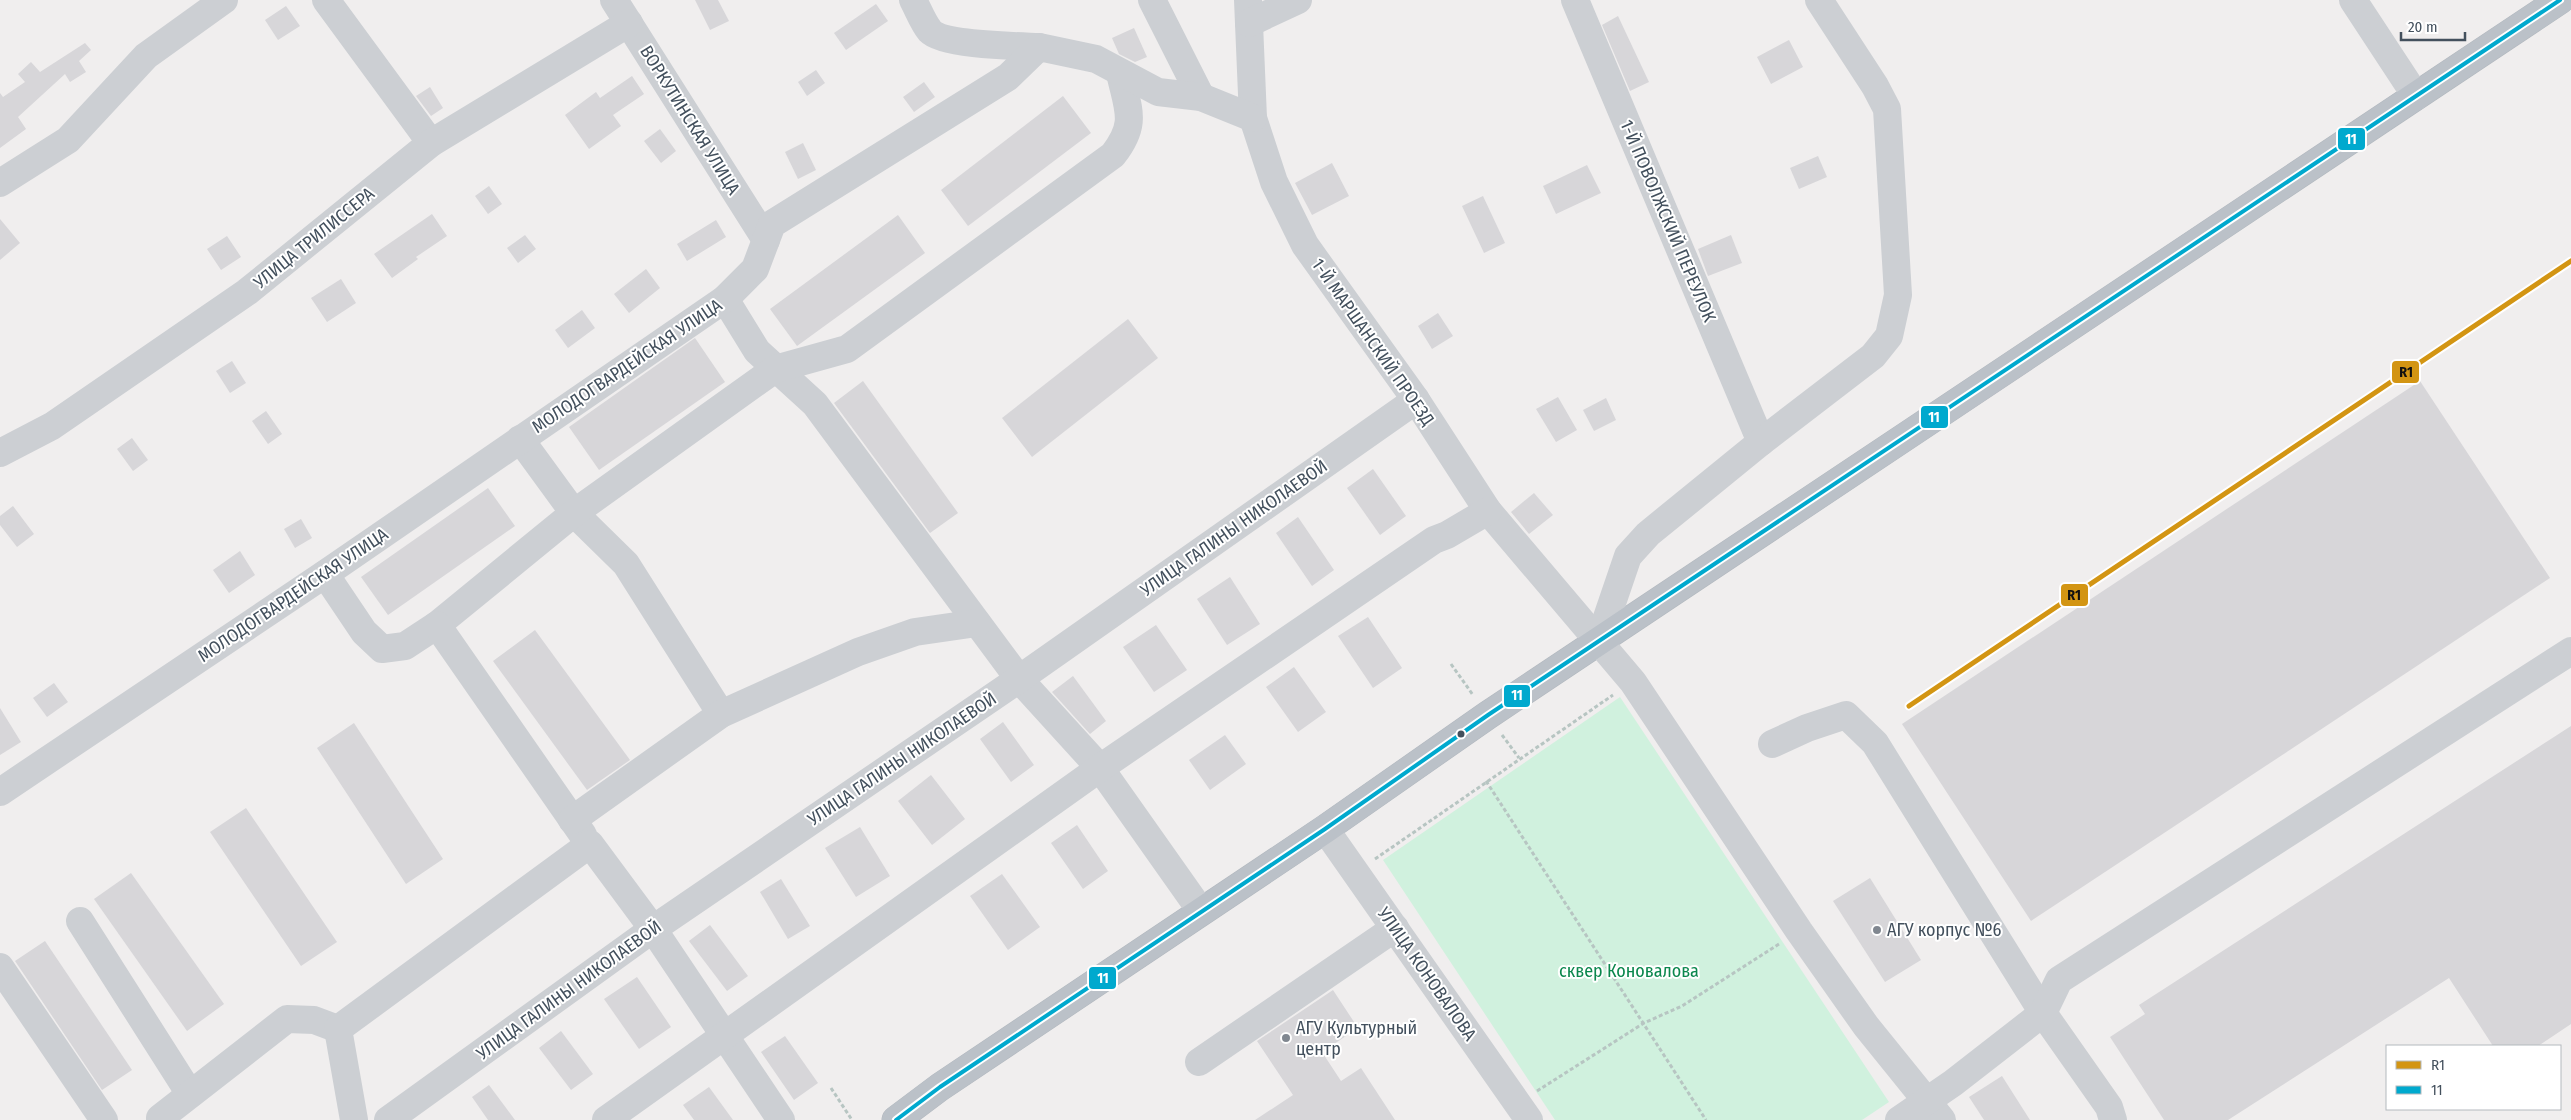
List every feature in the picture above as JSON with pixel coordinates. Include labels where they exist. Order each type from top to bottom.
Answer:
[{"type":"highway","points":[[896,1120],[940,1087],[1325,829],[1599,640],[2560,0]]},
{"type":"street","points":[[0,184],[68,140],[146,56],[224,0]]},
{"type":"street","points":[[326,0],[431,143]]},
{"type":"street","name":"ВОРКУТИНСКАЯ УЛИЦА","points":[[614,0],[766,240]]},
{"type":"street","points":[[914,0],[930,31],[944,38],[997,46],[1039,47],[1096,59],[1158,92],[1201,98],[1254,118]]},
{"type":"street","points":[[1152,0],[1201,98]]},
{"type":"street","points":[[1249,11],[1298,0]]},
{"type":"street","name":"1-Й ПОВОЛЖСКИЙ ПЕРЕУЛОК","points":[[1575,0],[1761,442]]},
{"type":"street","points":[[1599,640],[1628,556],[1648,534],[1761,442],[1873,356],[1889,336],[1898,295],[1887,109],[1875,86],[1819,0]]},
{"type":"street","points":[[2352,0],[2416,96]]},
{"type":"street","name":"1-Й МАРШАНСКИЙ ПРОЕЗД","points":[[1249,11],[1254,118],[1274,182],[1305,245],[1416,400],[1488,511],[1633,682],[1799,931],[1866,1026],[1935,1110]]},
{"type":"street","name":"УЛИЦА ТРИЛИССЕРА","points":[[0,453],[52,426],[247,292],[431,143],[629,23]]},
{"type":"street","name":"МОЛОДОГВАРДЕЙСКАЯ УЛИЦА","points":[[0,792],[326,574],[725,300],[755,269],[772,224],[1008,77],[1039,47]]},
{"type":"street","points":[[326,574],[364,632],[382,649],[405,646],[437,625],[574,513],[775,369],[847,349],[1113,155],[1126,138],[1130,118],[1120,73]]},
{"type":"street","points":[[725,300],[757,351],[815,404],[1019,679],[1100,768],[1201,911]]},
{"type":"street","name":"УЛИЦА ГАЛИНЫ НИКОЛАЕВОЙ","points":[[388,1120],[653,929],[1019,679],[1416,400]]},
{"type":"street","points":[[520,439],[574,513],[626,564],[721,714]]},
{"type":"street","points":[[606,1120],[1100,768],[1434,540],[1488,511]]},
{"type":"street","points":[[572,820],[721,714],[858,652],[915,632],[977,622]]},
{"type":"street","points":[[437,625],[572,820],[653,929],[781,1120]]},
{"type":"street","points":[[1899,1120],[1935,1110],[2043,1013],[2059,980],[2571,651]]},
{"type":"street","points":[[1772,744],[1807,728],[1846,715],[1875,743],[2043,1013],[2109,1107],[2113,1120]]},
{"type":"street","name":"УЛИЦА КОНОВАЛОВА","points":[[1325,829],[1523,1112]]},
{"type":"street","points":[[338,1029],[590,844]]},
{"type":"street","points":[[80,921],[190,1094]]},
{"type":"street","points":[[1198,1062],[1395,928]]},
{"type":"street","points":[[0,967],[104,1120]]},
{"type":"street","points":[[159,1119],[287,1019],[314,1020],[338,1029]]},
{"type":"street","points":[[338,1029],[354,1120]]},
{"type":"path","points":[[1356,872],[1486,781],[1633,682]]},
{"type":"path","points":[[1486,781],[1706,1120]]},
{"type":"path","points":[[1523,1112],[1644,1023],[1682,1006],[1799,931]]},
{"type":"path","points":[[831,1088],[852,1120]]},
{"type":"green space","name":"сквер Коновалова","points":[[1620,697],[1889,1102],[1862,1120],[1555,1120],[1383,860]]},
{"type":"building","points":[[695,0],[718,0],[729,21],[710,30]]},
{"type":"building","points":[[876,4],[888,21],[846,50],[834,33]]},
{"type":"building","points":[[286,6],[300,26],[278,40],[265,20]]},
{"type":"building","points":[[1618,16],[1649,82],[1630,91],[1602,25]]},
{"type":"building","points":[[1134,28],[1147,57],[1135,62],[1119,54],[1112,38]]},
{"type":"building","points":[[1789,40],[1803,67],[1771,84],[1757,57]]},
{"type":"building","points":[[85,43],[91,50],[79,61],[86,72],[70,82],[65,74],[18,117],[26,129],[0,148],[0,93],[3,97],[25,82],[18,74],[31,62],[40,72]]},
{"type":"building","points":[[816,70],[825,83],[807,96],[798,82]]},
{"type":"building","points":[[632,76],[644,94],[613,115],[621,126],[589,149],[565,115],[596,92],[600,98]]},
{"type":"building","points":[[924,82],[935,97],[914,112],[903,97]]},
{"type":"building","points":[[430,87],[443,108],[431,116],[416,96]]},
{"type":"building","points":[[1063,96],[1091,133],[968,226],[941,190]]},
{"type":"building","points":[[660,129],[676,151],[661,163],[644,141]]},
{"type":"building","points":[[803,143],[816,170],[798,179],[785,152]]},
{"type":"building","points":[[1818,156],[1827,177],[1799,189],[1790,168]]},
{"type":"building","points":[[1332,163],[1349,196],[1312,215],[1295,183]]},
{"type":"building","points":[[1587,165],[1601,193],[1556,214],[1543,186]]},
{"type":"building","points":[[489,186],[502,204],[488,214],[475,196]]},
{"type":"building","points":[[1483,196],[1505,243],[1484,253],[1462,206]]},
{"type":"building","points":[[432,214],[447,236],[416,257],[418,259],[392,278],[374,254]]},
{"type":"building","points":[[898,215],[925,253],[797,346],[770,309]]},
{"type":"building","points":[[0,219],[20,243],[0,260]]},
{"type":"building","points":[[716,220],[726,237],[687,261],[677,244]]},
{"type":"building","points":[[525,235],[536,249],[518,263],[507,248]]},
{"type":"building","points":[[1731,235],[1742,263],[1708,276],[1698,249]]},
{"type":"building","points":[[227,236],[241,257],[221,270],[207,249]]},
{"type":"building","points":[[646,269],[660,288],[629,313],[614,294]]},
{"type":"building","points":[[341,279],[356,303],[327,322],[311,298]]},
{"type":"building","points":[[582,310],[595,328],[568,348],[555,330]]},
{"type":"building","points":[[1438,313],[1453,336],[1432,349],[1418,326]]},
{"type":"building","points":[[1128,319],[1158,358],[1032,457],[1002,418]]},
{"type":"building","points":[[695,338],[725,382],[599,470],[569,427]]},
{"type":"building","points":[[232,361],[246,383],[230,393],[216,371]]},
{"type":"building","points":[[863,381],[958,513],[930,533],[834,403]]},
{"type":"building","points":[[2420,381],[2550,578],[2031,921],[1902,724]]},
{"type":"building","points":[[1558,397],[1577,430],[1556,442],[1536,409]]},
{"type":"building","points":[[1606,398],[1616,420],[1594,431],[1583,410]]},
{"type":"building","points":[[266,411],[282,434],[268,444],[252,421]]},
{"type":"building","points":[[132,438],[148,460],[133,471],[117,449]]},
{"type":"building","points":[[1373,469],[1406,516],[1380,535],[1347,488]]},
{"type":"building","points":[[488,488],[515,526],[388,615],[361,577]]},
{"type":"building","points":[[1534,493],[1553,515],[1529,534],[1511,512]]},
{"type":"building","points":[[13,506],[34,534],[17,547],[0,525],[0,516]]},
{"type":"building","points":[[1298,517],[1334,570],[1312,586],[1276,533]]},
{"type":"building","points":[[301,519],[312,538],[295,548],[284,529]]},
{"type":"building","points":[[240,551],[255,575],[229,593],[213,570]]},
{"type":"building","points":[[1230,577],[1260,624],[1227,645],[1197,599]]},
{"type":"building","points":[[1368,617],[1402,668],[1373,688],[1338,636]]},
{"type":"building","points":[[1156,625],[1187,670],[1154,692],[1123,647]]},
{"type":"building","points":[[535,630],[630,760],[587,790],[493,661]]},
{"type":"building","points":[[1294,667],[1326,712],[1298,732],[1266,687]]},
{"type":"building","points":[[1073,676],[1106,721],[1090,734],[1052,692]]},
{"type":"building","points":[[54,683],[68,702],[47,717],[33,698]]},
{"type":"building","points":[[0,708],[21,742],[0,755]]},
{"type":"building","points":[[1003,722],[1034,765],[1011,782],[980,739]]},
{"type":"building","points":[[354,723],[443,859],[406,884],[317,748]]},
{"type":"building","points":[[2571,726],[2571,1024],[2540,1045],[2492,1045],[2449,978],[2228,1120],[2164,1120],[2110,1037],[2145,1014],[2139,1005]]},
{"type":"building","points":[[1225,735],[1246,764],[1210,790],[1189,760]]},
{"type":"building","points":[[931,775],[965,819],[932,845],[898,801]]},
{"type":"building","points":[[246,808],[337,942],[301,966],[210,832]]},
{"type":"building","points":[[1077,825],[1108,871],[1083,889],[1051,843]]},
{"type":"building","points":[[860,827],[890,876],[856,897],[825,848]]},
{"type":"building","points":[[131,873],[224,1004],[187,1031],[94,899]]},
{"type":"building","points":[[1002,874],[1040,927],[1008,950],[970,896]]},
{"type":"building","name":"АГУ корпус №6","points":[[1870,878],[1921,960],[1885,982],[1833,901]]},
{"type":"building","points":[[781,879],[810,926],[788,939],[760,892]]},
{"type":"building","points":[[710,925],[748,976],[727,991],[689,941]]},
{"type":"building","points":[[45,941],[132,1070],[102,1090],[15,961]]},
{"type":"building","points":[[637,977],[671,1027],[639,1049],[604,999]]},
{"type":"building","points":[[1333,990],[1358,1028],[1322,1052],[1341,1081],[1361,1068],[1395,1120],[1255,1120],[1293,1095],[1257,1041]]},
{"type":"building","points":[[561,1031],[593,1074],[571,1090],[539,1048]]},
{"type":"building","points":[[785,1036],[818,1083],[794,1100],[761,1052]]},
{"type":"building","points":[[2002,1076],[2030,1120],[1984,1120],[1969,1097]]},
{"type":"building","points":[[489,1085],[515,1120],[488,1120],[472,1097]]},
{"type":"building","points":[[709,1087],[733,1120],[694,1120],[683,1105]]},
{"type":"transit line","name":"11","points":[[896,1120],[940,1087],[1325,829],[1488,715],[2560,0]]},
{"type":"transit line","name":"R1","points":[[1909,706],[2571,261]]},
{"type":"place","name":"АГУ корпус №6","points":[[1877,930]]},
{"type":"place","name":"АГУ Культурный центр","points":[[1286,1038]]}]
